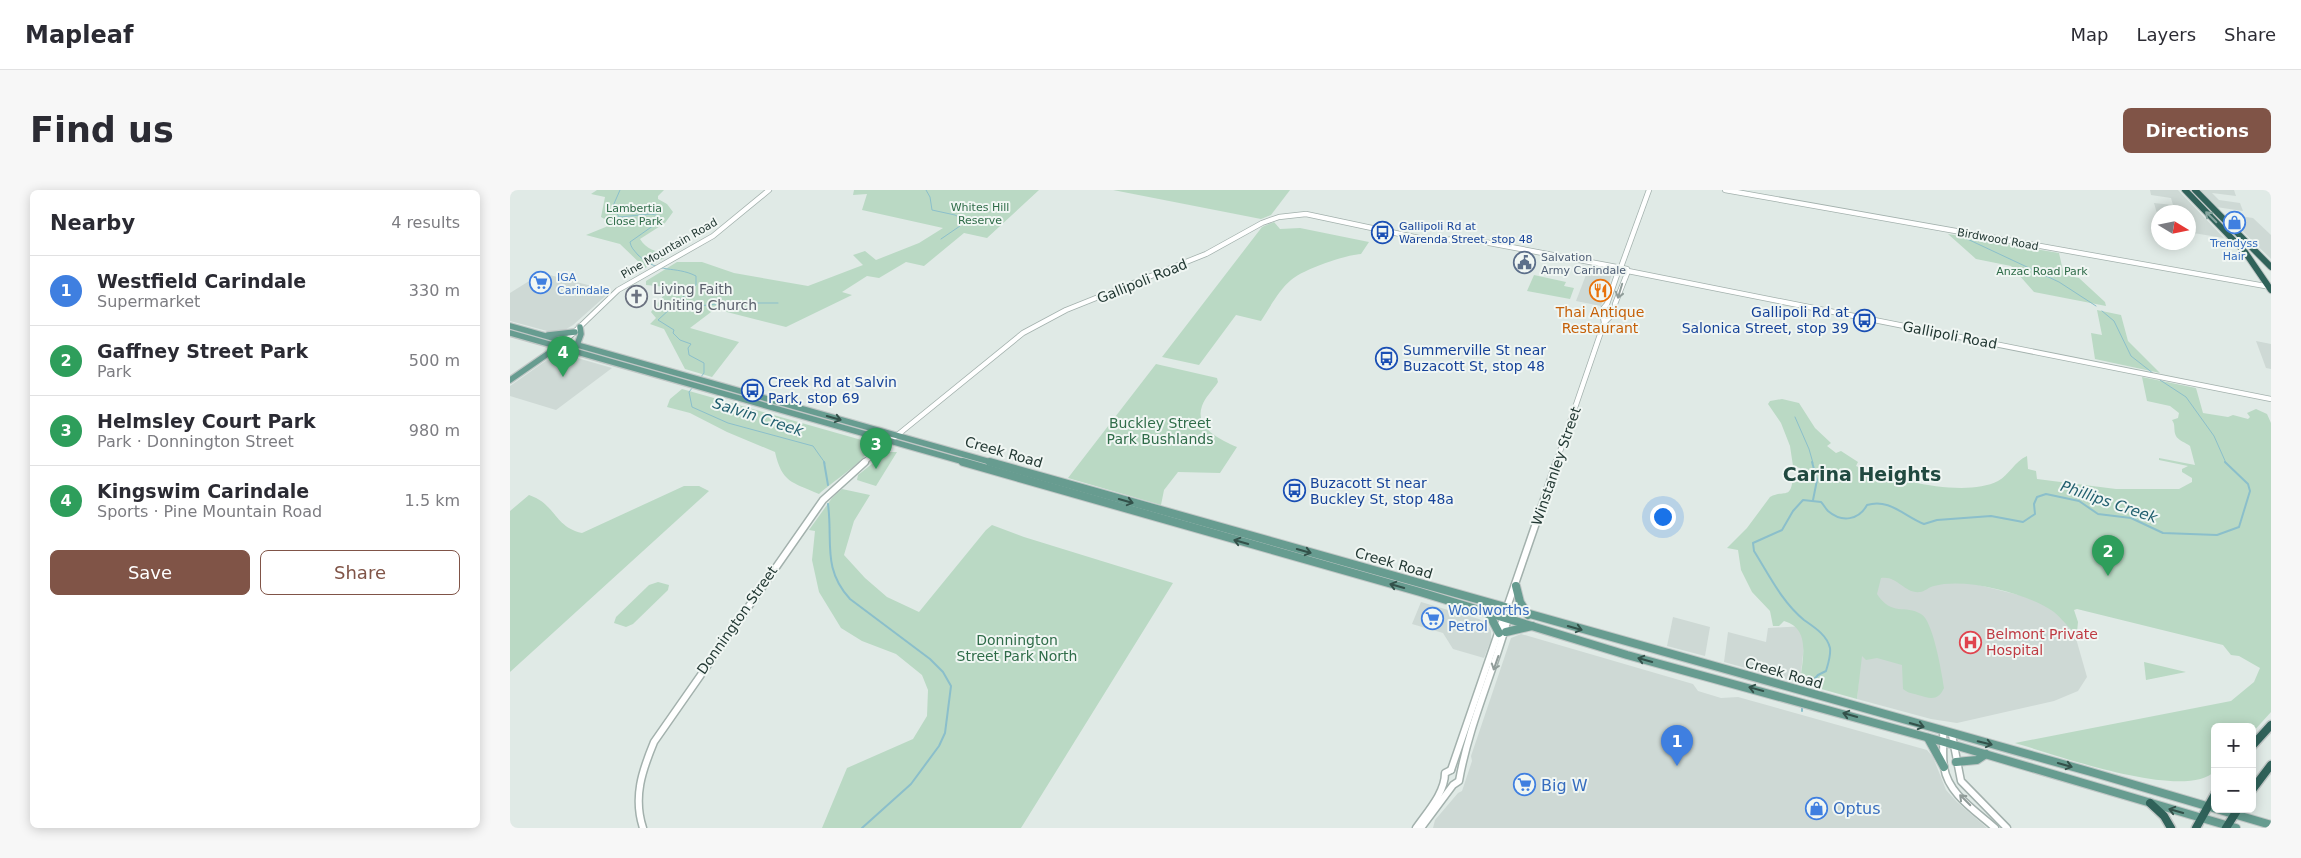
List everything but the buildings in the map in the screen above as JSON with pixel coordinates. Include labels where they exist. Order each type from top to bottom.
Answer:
[{"type":"highway","points":[[2184,190],[2242,248],[2271,288]]},
{"type":"highway","points":[[2195,190],[2271,268]]},
{"type":"highway","points":[[2256,742],[2271,725]]},
{"type":"highway","points":[[2256,786],[2270,771]]},
{"type":"highway","points":[[2196,828],[2211,801]]},
{"type":"highway","points":[[2150,803],[2164,816],[2171,828]]},
{"type":"highway","points":[[2230,827],[2236,813]]},
{"type":"main road","name":"Creek Road","points":[[510,326],[891,442],[1488,612],[1507,615],[1528,615],[1947,734],[2091,772],[2211,809]]},
{"type":"main road","points":[[545,336],[577,330],[581,334],[577,345]]},
{"type":"main road","name":"Creek Road","points":[[510,333],[692,381]]},
{"type":"main road","name":"Pine Mountain Road","points":[[510,380],[564,342]]},
{"type":"main road","name":"Creek Road","points":[[702,384],[898,436],[1507,615],[1532,626],[1627,655],[1944,742],[2230,827]]},
{"type":"main road","points":[[874,437],[876,453]]},
{"type":"main road","points":[[1516,586],[1520,602],[1528,615]]},
{"type":"main road","points":[[1488,612],[1502,633],[1532,626]]},
{"type":"main road","points":[[1928,738],[1944,767]]},
{"type":"main road","points":[[1956,762],[1967,759],[1977,760],[1986,754]]},
{"type":"main road","name":"Creek Road","points":[[2239,813],[2271,825]]},
{"type":"street","name":"Pine Mountain Road","points":[[564,342],[614,294],[643,274],[713,236],[769,190]]},
{"type":"street","name":"Winstanley Street","points":[[1459,774],[1516,586],[1604,323],[1604,310],[1618,269],[1625,260],[1649,190]]},
{"type":"street","name":"Birdwood Road","points":[[1725,190],[2271,288]]},
{"type":"street","name":"Gallipoli Road","points":[[891,442],[946,394],[1034,326],[1066,310],[1206,254],[1270,220],[1289,215],[1306,214],[1440,241],[1467,238],[1618,269]]},
{"type":"street","points":[[1618,269],[1627,271],[1625,260]]},
{"type":"street","name":"Winstanley Street","points":[[1604,323],[1614,312],[1627,271]]},
{"type":"street","name":"Gallipoli Road","points":[[1627,271],[2271,399]]},
{"type":"street","points":[[1604,310],[1614,312]]},
{"type":"street","name":"Donnington Street","points":[[643,828],[638,798],[640,779],[654,742],[812,513],[834,488],[891,442]]},
{"type":"street","name":"Winstanley Street","points":[[1451,770],[1502,633]]},
{"type":"street","points":[[1947,734],[1944,742],[1944,767],[1947,778],[1956,792],[1995,828]]},
{"type":"street","points":[[1947,734],[1954,745],[1956,762],[1964,786],[2007,828]]},
{"type":"street","points":[[1416,828],[1445,781],[1445,773],[1451,770],[1459,774],[1460,781],[1453,785],[1423,826]]},
{"type":"street","points":[[1445,781],[1453,785]]},
{"type":"shaded area","points":[[2150,190],[2178,190],[2192,205],[2173,205],[2171,198],[2151,195]]},
{"type":"shaded area","points":[[2200,190],[2234,190],[2236,196],[2212,193],[2219,200],[2240,203],[2243,211],[2216,207]]},
{"type":"shaded area","points":[[2154,203],[2173,205],[2155,205]]},
{"type":"shaded area","points":[[2196,209],[2224,238],[2196,233]]},
{"type":"shaded area","points":[[2225,214],[2253,218],[2271,235],[2271,259]]},
{"type":"shaded area","points":[[1589,267],[1613,271],[1601,306],[1576,301]]},
{"type":"shaded area","points":[[542,273],[611,291],[573,325],[563,331],[547,331],[510,321],[510,293]]},
{"type":"shaded area","points":[[2256,341],[2271,344],[2271,369],[2266,368]]},
{"type":"shaded area","points":[[560,353],[612,368],[556,410],[510,396],[510,386],[554,355]]},
{"type":"shaded area","name":"Belmont Private Hospital","points":[[1870,558],[2067,607],[2087,677],[2078,691],[2054,701],[1957,723],[1931,719],[1857,699]]},
{"type":"shaded area","points":[[1421,602],[1479,619],[1488,625],[1491,631],[1491,640],[1484,658],[1453,649],[1443,633],[1412,624]]},
{"type":"shaded area","points":[[1673,617],[1710,627],[1705,656],[1667,646]]},
{"type":"shaded area","points":[[1806,626],[1800,683],[1724,662],[1728,632],[1766,642],[1768,628]]},
{"type":"shaded area","points":[[1521,634],[1693,684],[1698,691],[1721,698],[1738,697],[1927,750],[1933,757],[1946,790],[1987,828],[1433,828],[1435,820],[1458,793],[1462,791],[1472,761],[1471,756],[1511,638]]},
{"type":"green space","name":"Lambertia Close Park","points":[[597,190],[664,190],[658,196],[658,199],[667,204],[673,212],[665,223],[640,239],[648,248],[667,254],[661,256],[664,258],[645,268],[620,244],[586,235],[613,224],[601,217],[605,197],[591,194]]},
{"type":"green space","name":"Whites Hill Reserve","points":[[854,190],[1039,190],[987,238],[964,233],[924,266],[906,262],[879,278],[867,276],[842,292],[852,295],[786,327],[715,309],[690,328],[739,342],[712,377],[685,369],[664,329],[650,324],[656,318],[651,312],[667,291],[667,287],[646,285],[646,281],[677,262],[702,262],[734,273],[808,286],[863,265],[853,255],[865,251],[876,260],[919,243],[943,228],[862,210],[867,194],[853,195]]},
{"type":"green space","points":[[1113,190],[1290,190],[1271,215],[1261,219]]},
{"type":"green space","points":[[1274,222],[1280,229],[1300,228],[1369,242],[1361,254],[1325,263],[1305,271],[1291,280],[1261,321],[1236,315],[1199,365],[1162,357],[1262,227]]},
{"type":"green space","name":"Anzac Road Park","points":[[1948,234],[2059,253],[2064,275],[2079,278],[2105,302],[2106,306],[2034,292],[2011,266],[1976,259]]},
{"type":"green space","points":[[1534,275],[1566,282],[1564,286],[1574,288],[1570,299],[1527,291]]},
{"type":"green space","points":[[2097,310],[2121,315],[2128,341],[2160,373],[2095,359],[2091,333],[2102,335]]},
{"type":"green space","name":"Buckley Street Park Bushlands","points":[[1156,364],[1217,378],[1218,382],[1202,406],[1202,421],[1205,427],[1217,437],[1237,447],[1220,473],[1178,472],[1164,490],[1161,505],[1068,478]]},
{"type":"green space","points":[[2142,377],[2196,388],[2203,413],[2228,417],[2233,415],[2248,419],[2250,417],[2247,413],[2256,409],[2267,414],[2271,423],[2271,712],[2256,729],[2256,723],[2211,723],[2211,773],[2199,779],[2177,781],[2149,779],[2088,765],[2015,743],[2231,701],[2254,682],[2260,668],[2239,656],[2231,655],[2223,645],[2077,609],[2074,610],[2078,622],[2077,632],[2073,631],[2054,612],[2040,604],[1994,588],[1977,585],[1947,584],[1932,587],[1922,592],[1915,592],[1892,579],[1881,578],[1877,594],[1883,601],[1893,608],[1915,611],[1921,614],[1929,626],[1936,648],[1944,688],[1936,697],[1926,697],[1903,689],[1902,665],[1877,658],[1866,660],[1862,656],[1857,699],[1800,683],[1803,646],[1799,631],[1793,625],[1784,621],[1779,626],[1773,626],[1770,611],[1752,592],[1741,570],[1738,550],[1727,548],[1747,528],[1770,497],[1789,492],[1793,476],[1799,476],[1800,468],[1793,466],[1790,446],[1781,423],[1768,404],[1770,401],[1782,399],[1799,403],[1815,428],[1831,443],[1827,446],[1836,453],[1841,451],[1858,462],[1856,466],[1867,471],[1869,468],[1897,478],[1933,486],[1969,488],[1985,486],[1998,481],[2027,456],[2028,469],[2036,471],[2037,479],[2116,489],[2179,489],[2192,482],[2192,478],[2182,472],[2182,469],[2188,466],[2159,460],[2159,458],[2195,465],[2190,446],[2178,439],[2175,434],[2172,420],[2178,418],[2179,413],[2170,406],[2147,401]]},
{"type":"green space","points":[[682,389],[865,441],[871,447],[856,465],[819,494],[795,484],[785,476],[775,452],[727,432],[690,413],[667,407],[670,399]]},
{"type":"green space","points":[[887,452],[897,452],[876,486],[857,480],[858,475]]},
{"type":"green space","points":[[684,486],[699,486],[709,491],[510,672],[510,511],[529,495],[545,504],[566,526],[582,533]]},
{"type":"green space","name":"Donnington Street Park North","points":[[842,489],[870,495],[854,521],[844,555],[865,578],[887,597],[919,612],[992,525],[1024,537],[1173,583],[1021,828],[822,828],[847,768],[913,739],[927,716],[928,690],[922,675],[896,654],[862,641],[841,628],[819,592],[812,560],[815,531],[809,530],[832,498]]},
{"type":"green space","points":[[658,582],[669,585],[668,590],[633,624],[626,627],[614,623],[616,617],[649,585]]},
{"type":"green space","points":[[2144,662],[2186,672],[2146,680]]},
{"type":"waterway","name":"Salvin Creek","points":[[620,190],[613,206],[619,217],[651,214],[660,216],[657,223],[630,242],[638,255],[660,268],[681,271],[696,276],[696,285],[658,320],[674,330],[673,333],[680,340],[691,344],[688,348],[689,355],[704,363],[704,373],[689,392],[692,407],[728,423],[813,446],[825,463]]},
{"type":"waterway","points":[[926,190],[930,197],[932,210],[955,215],[964,220],[960,226],[941,239]]},
{"type":"waterway","name":"Phillips Creek","points":[[1963,237],[2059,282],[2096,306]]},
{"type":"waterway","points":[[671,309],[726,303],[778,303]]},
{"type":"waterway","name":"Phillips Creek","points":[[2102,311],[2114,321],[2131,356],[2154,374]]},
{"type":"waterway","name":"Phillips Creek","points":[[2160,380],[2186,397],[2214,436],[2226,463]]},
{"type":"waterway","points":[[1795,417],[1813,463]]},
{"type":"waterway","name":"Salvin Creek","points":[[824,462],[828,485]]},
{"type":"waterway","points":[[1812,462],[1817,480],[1813,500]]},
{"type":"waterway","name":"Phillips Creek","points":[[1809,685],[1818,675],[1826,671],[1830,648],[1823,635],[1796,613],[1782,597],[1754,551],[1753,543],[1782,530],[1793,511],[1803,500],[1821,502],[1833,515],[1844,518],[1855,517],[1867,505],[1875,503],[1889,506],[1924,524],[1937,520],[1991,516],[2023,522],[2035,514],[2034,504],[2037,497],[2046,494],[2079,501],[2098,514],[2131,518],[2163,533],[2217,535],[2239,527],[2250,491],[2248,484],[2226,463]]},
{"type":"waterway","name":"Salvin Creek","points":[[828,504],[830,554],[835,577],[841,588],[850,599],[930,659],[943,672],[951,686],[945,733],[939,746],[911,784],[862,828]]},
{"type":"place","name":"Trendyss Hair","points":[[2234,222]]},
{"type":"place","name":"Gallipoli Rd at Warenda Street, stop 48","points":[[1383,232]]},
{"type":"place","name":"Salvation Army Carindale","points":[[1525,263]]},
{"type":"place","name":"IGA Carindale","points":[[541,283]]},
{"type":"place","name":"Thai Antique Restaurant","points":[[1600,290]]},
{"type":"place","name":"Living Faith Uniting Church","points":[[637,297]]},
{"type":"place","name":"Gallipoli Rd at Salonica Street, stop 39","points":[[1865,320]]},
{"type":"place","name":"Summerville St near Buzacott St, stop 48","points":[[1387,358]]},
{"type":"place","name":"Kingswim Carindale","points":[[563,377]]},
{"type":"place","name":"Creek Rd at Salvin Park, stop 69","points":[[752,390]]},
{"type":"place","name":"Helmsley Court Park","points":[[876,469]]},
{"type":"place","name":"Buzacott St near Buckley St, stop 48a","points":[[1294,491]]},
{"type":"place","name":"Gaffney Street Park","points":[[2108,576]]},
{"type":"place","name":"Woolworths Petrol","points":[[1432,618]]},
{"type":"place","name":"Belmont Private Hospital","points":[[1970,642]]},
{"type":"place","name":"Westfield Carindale","points":[[1677,766]]},
{"type":"place","name":"Big W","points":[[1525,785]]},
{"type":"place","name":"Optus","points":[[1817,808]]},
{"type":"district","name":"Carina Heights","points":[[1862,474]]}]
